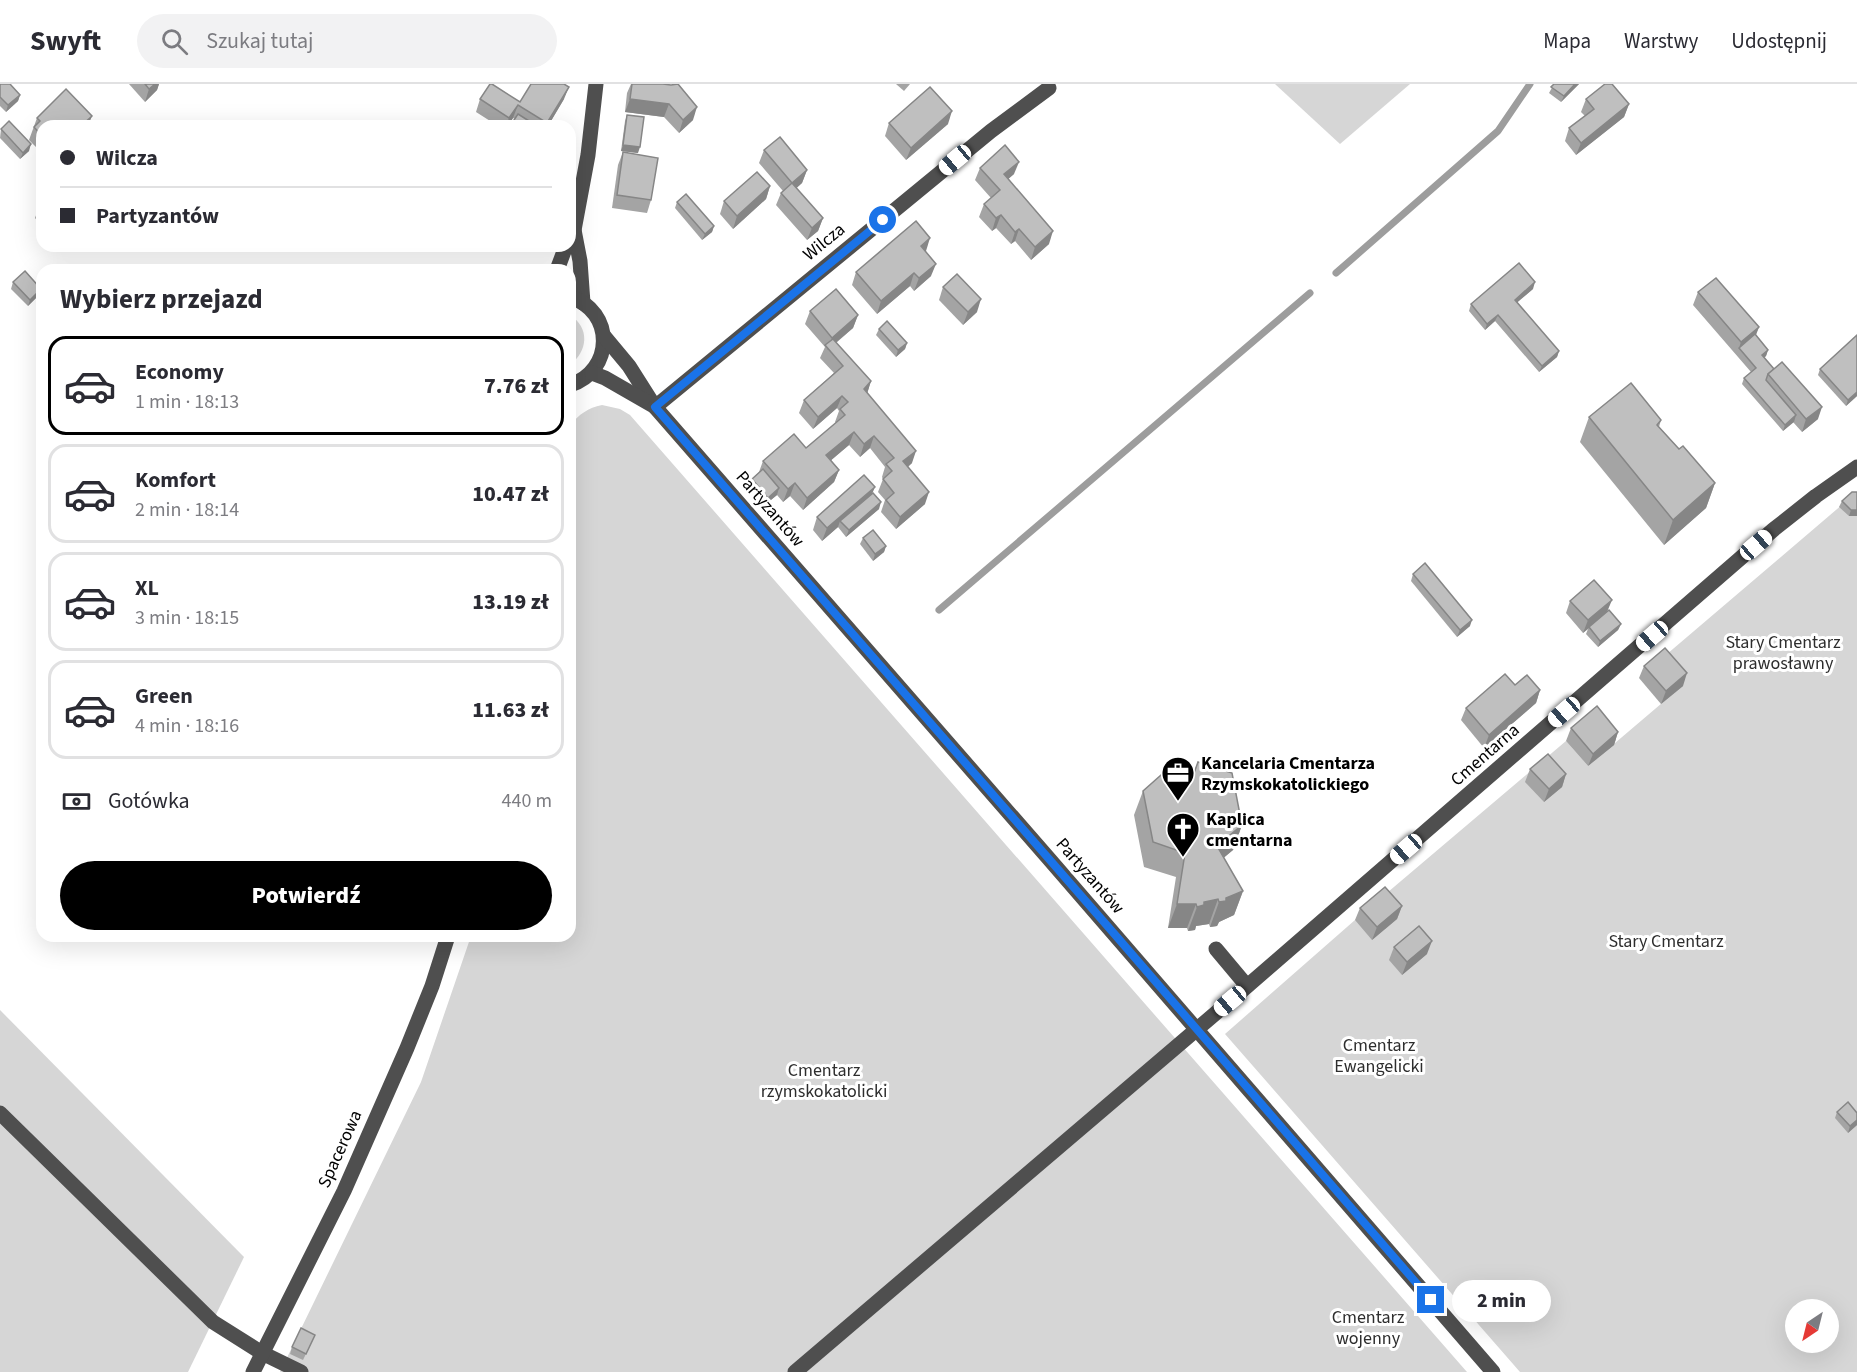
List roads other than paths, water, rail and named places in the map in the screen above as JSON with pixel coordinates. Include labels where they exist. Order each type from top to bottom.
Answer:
[{"type":"street","points":[[576,214],[588,155],[596,84]]},
{"type":"street","name":"Wilcza","points":[[655,407],[991,131],[1049,88]]},
{"type":"street","points":[[576,248],[580,261],[577,300]]},
{"type":"street","name":"Partyzantów","points":[[577,300],[593,312],[604,336],[629,366],[655,407],[1493,1372]]},
{"type":"street","points":[[576,383],[585,379],[591,373],[602,356],[604,336]]},
{"type":"street","name":"Partyzantów","points":[[591,373],[655,407]]},
{"type":"street","name":"Cmentarna","points":[[795,1372],[1196,1030],[1773,530],[1857,467]]},
{"type":"street","name":"Spacerowa","points":[[253,1372],[339,1200],[394,1078],[432,986],[446,942]]},
{"type":"street","points":[[1216,949],[1247,986]]},
{"type":"street","points":[[0,1113],[201,1312],[262,1353],[301,1372]]},
{"type":"waterway","points":[[1336,273],[1498,131],[1530,84]]},
{"type":"waterway","points":[[939,610],[1310,293]]},
{"type":"place","name":"Kancelaria Cmentarza Rzymskokatolickiego","points":[[1178,802]]},
{"type":"place","name":"Kaplica cmentarna","points":[[1183,858]]},
{"type":"park label","name":"Stary Cmentarz prawosławny","points":[[1783,652]]},
{"type":"park label","name":"Stary Cmentarz","points":[[1666,941]]},
{"type":"park label","name":"Cmentarz Ewangelicki","points":[[1379,1055]]},
{"type":"park label","name":"Cmentarz rzymskokatolicki","points":[[824,1080]]},
{"type":"park label","name":"Cmentarz wojenny","points":[[1368,1327]]}]
